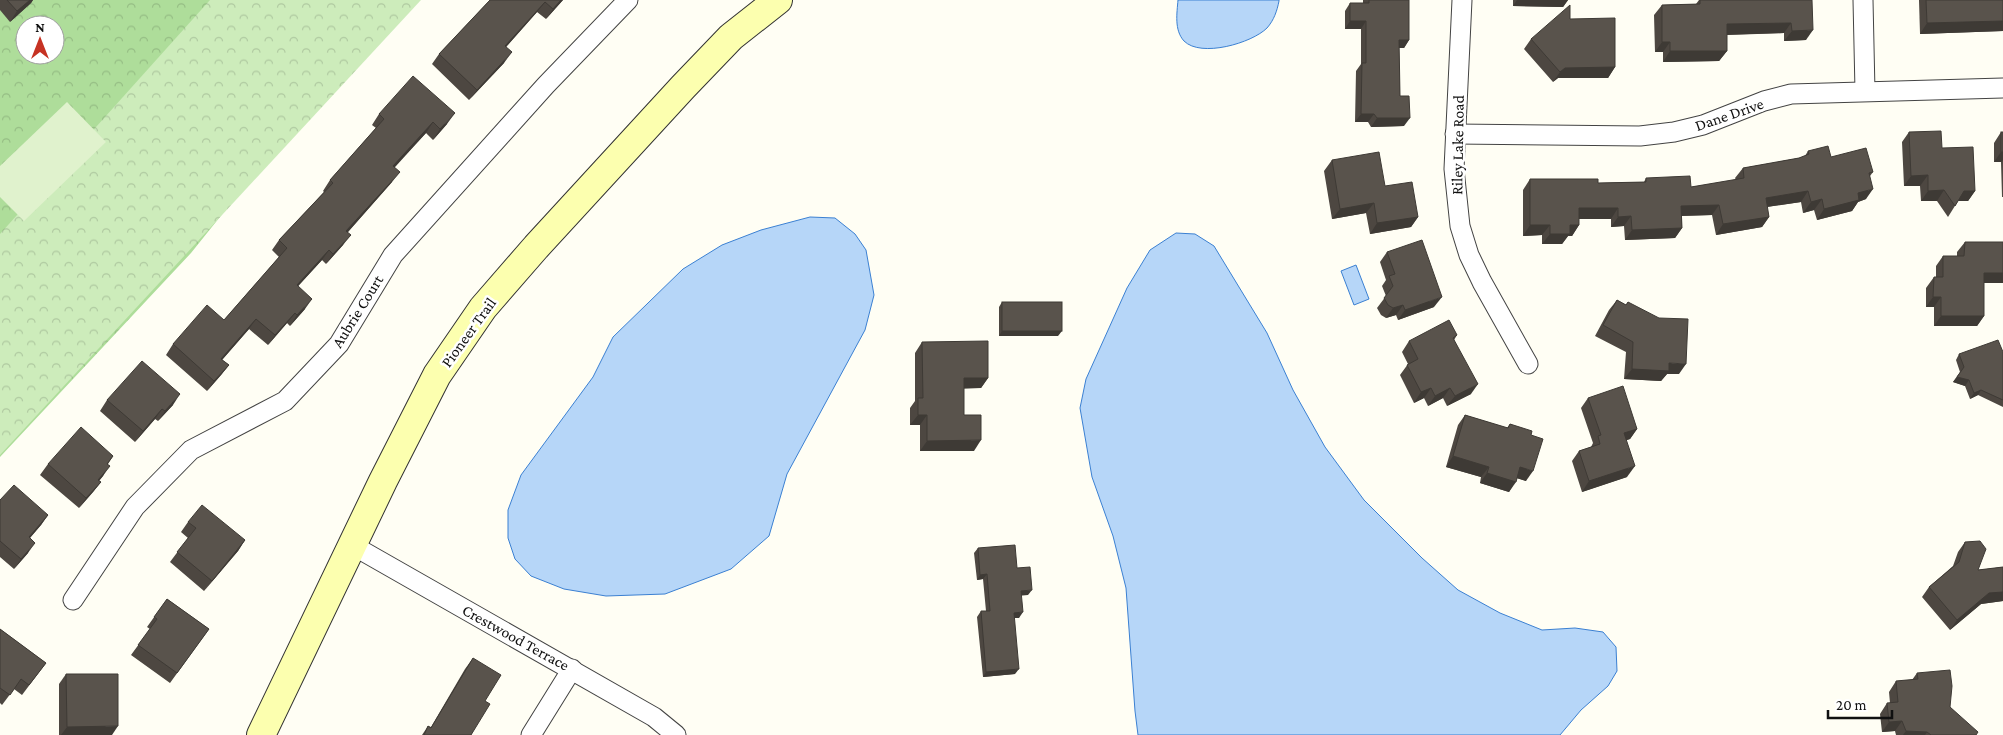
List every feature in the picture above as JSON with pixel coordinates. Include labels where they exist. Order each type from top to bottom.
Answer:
[{"type":"main road","name":"Pioneer Trail","points":[[261,735],[352,545],[437,375],[483,308],[536,247],[683,87],[731,38],[778,0]]},
{"type":"street","name":"Aubrie Court","points":[[73,600],[135,507],[191,450],[285,401],[340,344],[392,255],[546,85],[628,0]]},
{"type":"street","name":"Riley Lake Road","points":[[1462,0],[1455,134],[1454,169],[1456,199],[1463,236],[1469,255],[1528,364]]},
{"type":"street","points":[[1863,0],[1865,91]]},
{"type":"street","name":"Dane Drive","points":[[1455,134],[1640,136],[1674,132],[1703,124],[1764,101],[1792,94],[2003,88]]},
{"type":"street","name":"Crestwood Terrace","points":[[352,545],[654,717],[676,735]]},
{"type":"street","points":[[531,735],[572,669]]},
{"type":"green space","points":[[0,0],[397,0],[329,81],[191,253],[0,457]]},
{"type":"green space","points":[[210,0],[421,0],[0,455],[0,234]]},
{"type":"green space","points":[[67,102],[106,142],[24,221],[0,197],[0,166]]},
{"type":"water","points":[[1178,0],[1279,1],[1272,22],[1260,34],[1239,43],[1214,48],[1202,48],[1192,46],[1181,37],[1177,21]]},
{"type":"water","points":[[810,217],[835,218],[855,234],[866,250],[874,295],[865,330],[787,474],[769,536],[731,569],[665,594],[606,596],[564,589],[531,576],[515,559],[508,538],[508,510],[521,475],[593,377],[613,337],[683,269],[722,245],[761,230]]},
{"type":"water","points":[[1176,233],[1195,234],[1214,246],[1267,333],[1293,390],[1325,447],[1364,500],[1422,558],[1458,590],[1500,613],[1542,630],[1575,628],[1603,632],[1616,647],[1617,671],[1608,686],[1581,710],[1560,735],[1138,735],[1126,588],[1113,536],[1092,477],[1080,408],[1086,379],[1127,288],[1150,250]]},
{"type":"water","points":[[1356,265],[1369,299],[1354,305],[1341,271]]},
{"type":"building","points":[[7,0],[30,0],[17,11]]},
{"type":"building","points":[[490,0],[561,0],[553,9],[545,2],[505,46],[512,52],[477,90],[439,54]]},
{"type":"building","points":[[1369,0],[1409,0],[1409,40],[1399,40],[1400,96],[1409,96],[1410,118],[1377,118],[1374,114],[1361,114],[1362,63],[1366,63],[1366,21],[1350,21],[1350,3],[1369,3]]},
{"type":"building","points":[[1700,0],[1812,0],[1813,30],[1792,31],[1791,23],[1727,24],[1727,51],[1670,51],[1670,42],[1662,42],[1662,5],[1700,4]]},
{"type":"building","points":[[1926,0],[2003,0],[2003,21],[1927,23]]},
{"type":"building","points":[[1570,5],[1570,19],[1615,18],[1615,67],[1565,68],[1560,72],[1531,39]]},
{"type":"building","points":[[413,76],[455,113],[440,129],[433,122],[393,166],[400,172],[346,231],[351,235],[333,254],[329,250],[297,285],[312,299],[297,315],[295,313],[275,335],[256,319],[221,359],[229,365],[214,381],[173,344],[207,305],[224,320],[287,248],[279,240],[333,183],[330,180],[384,119],[379,114]]},
{"type":"building","points":[[1941,131],[1942,148],[1973,147],[1975,191],[1964,191],[1955,206],[1944,190],[1928,191],[1928,175],[1911,176],[1909,132]]},
{"type":"building","points":[[2001,132],[2003,132],[2003,152],[2001,152]]},
{"type":"building","points":[[1828,146],[1831,157],[1866,148],[1873,172],[1869,173],[1873,189],[1858,193],[1859,200],[1824,209],[1822,199],[1811,202],[1808,191],[1766,198],[1769,217],[1723,224],[1719,205],[1681,206],[1682,228],[1632,230],[1631,216],[1618,217],[1618,208],[1579,208],[1579,225],[1570,225],[1570,234],[1550,234],[1550,225],[1530,225],[1530,179],[1598,179],[1598,183],[1646,182],[1646,178],[1690,176],[1691,187],[1744,178],[1743,168],[1799,158],[1809,154],[1808,151]]},
{"type":"building","points":[[1379,152],[1385,186],[1412,182],[1418,217],[1377,223],[1374,203],[1340,209],[1332,160]]},
{"type":"building","points":[[1422,240],[1442,297],[1405,310],[1403,305],[1393,308],[1388,305],[1384,298],[1393,286],[1389,276],[1395,274],[1387,252]]},
{"type":"building","points":[[1965,242],[2003,242],[2003,273],[1984,273],[1984,316],[1941,316],[1941,297],[1933,297],[1934,277],[1943,277],[1943,256],[1964,256]]},
{"type":"building","points":[[1617,300],[1626,305],[1628,302],[1659,318],[1688,319],[1686,364],[1669,363],[1669,371],[1632,369],[1633,342],[1603,325]]},
{"type":"building","points":[[1002,302],[1062,302],[1062,331],[1002,331]]},
{"type":"building","points":[[1449,320],[1457,335],[1453,338],[1478,384],[1455,396],[1450,388],[1435,396],[1431,388],[1421,392],[1407,365],[1418,359],[1409,341]]},
{"type":"building","points":[[1998,340],[2003,352],[2003,400],[1981,390],[1974,393],[1969,380],[1957,377],[1964,367],[1959,354]]},
{"type":"building","points":[[988,341],[988,378],[964,378],[964,415],[981,415],[981,440],[927,441],[927,415],[918,415],[918,398],[923,398],[922,342]]},
{"type":"building","points":[[142,361],[180,394],[165,411],[162,409],[143,431],[107,400]]},
{"type":"building","points":[[1623,386],[1637,429],[1624,433],[1635,466],[1589,481],[1579,451],[1600,444],[1598,436],[1601,435],[1588,398]]},
{"type":"building","points":[[1465,415],[1508,428],[1510,424],[1532,431],[1531,435],[1543,439],[1533,471],[1520,467],[1516,482],[1487,473],[1489,467],[1453,456]]},
{"type":"building","points":[[81,427],[113,456],[107,464],[110,466],[98,480],[101,482],[86,498],[48,464]]},
{"type":"building","points":[[14,485],[48,515],[29,537],[35,543],[21,559],[0,541],[0,500]]},
{"type":"building","points":[[202,505],[245,540],[212,581],[177,552],[196,528],[188,522]]},
{"type":"building","points":[[1980,541],[1986,549],[1978,570],[2003,567],[2003,592],[1989,593],[1957,620],[1929,587],[1959,562],[1965,542]]},
{"type":"building","points":[[1015,545],[1017,568],[1030,567],[1032,590],[1021,591],[1023,612],[1014,613],[1019,669],[986,672],[981,611],[990,611],[987,574],[980,575],[978,548]]},
{"type":"building","points":[[167,599],[209,629],[177,673],[138,645],[157,619],[154,617]]},
{"type":"building","points":[[0,629],[46,663],[29,685],[21,679],[10,695],[0,688]]},
{"type":"building","points":[[473,658],[501,675],[485,701],[490,704],[471,735],[424,735],[428,726],[431,728]]},
{"type":"building","points":[[1950,670],[1952,686],[1950,707],[1978,732],[1976,735],[1931,735],[1927,732],[1906,731],[1902,721],[1889,722],[1887,703],[1898,702],[1896,681],[1918,679],[1917,673]]},
{"type":"building","points":[[66,674],[118,674],[118,726],[67,727]]}]
